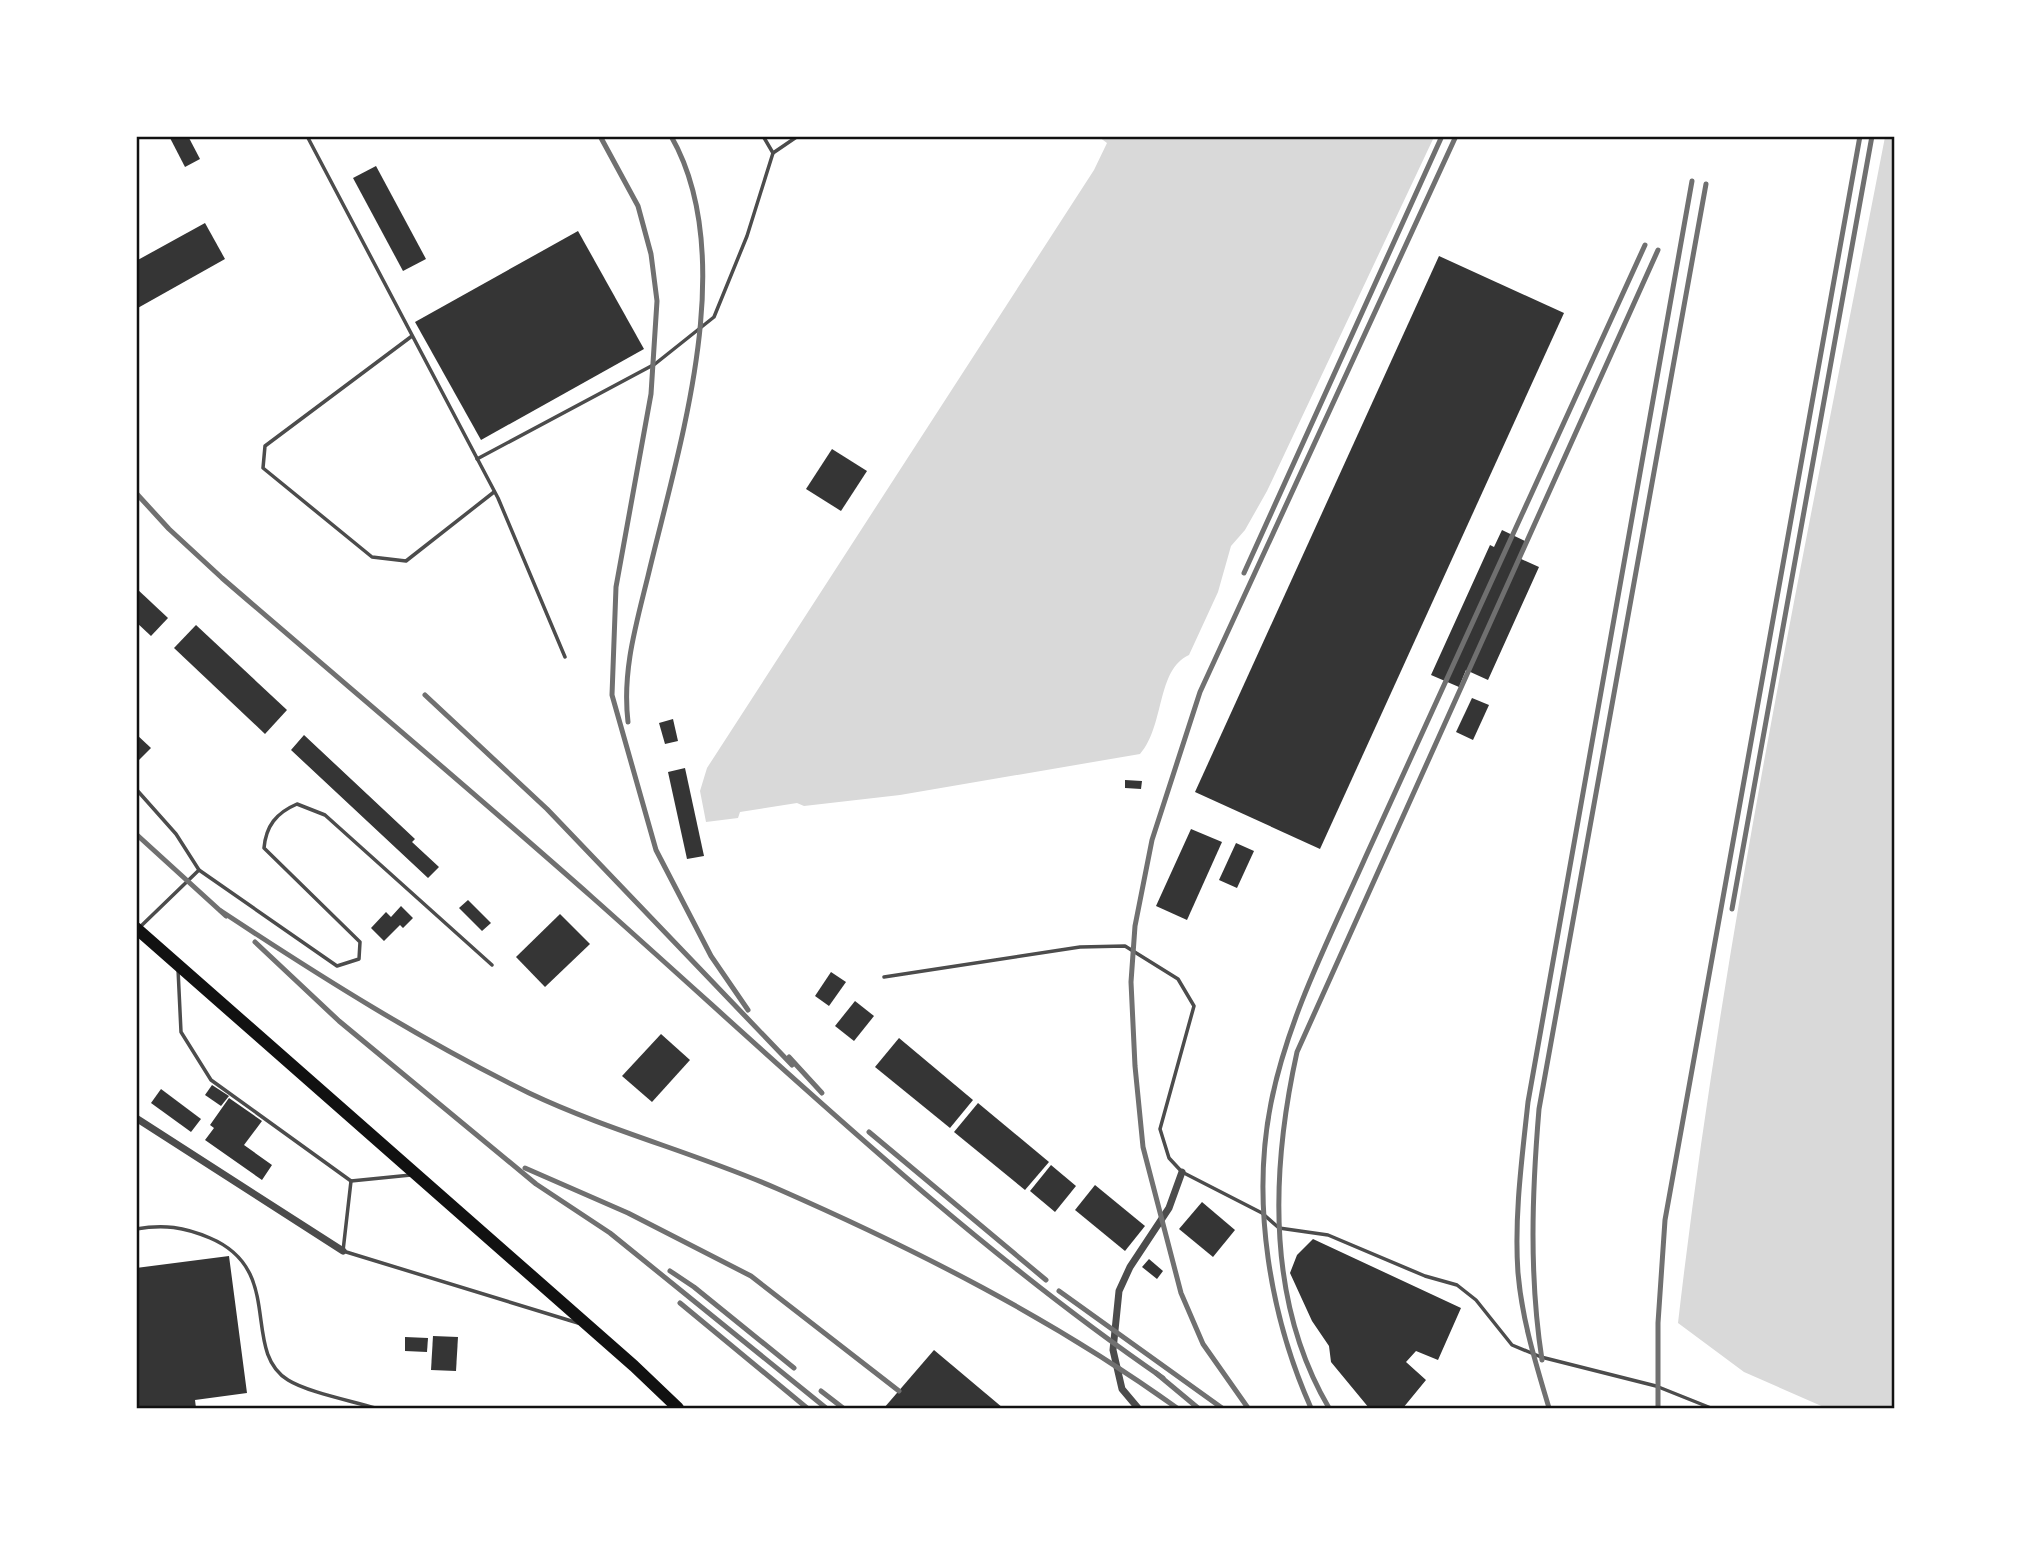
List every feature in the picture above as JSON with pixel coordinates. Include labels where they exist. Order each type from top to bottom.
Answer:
[{"type":"highway","points":[[137,930],[589,1326],[678,1409]]},
{"type":"street","points":[[136,1118],[343,1251]]},
{"type":"street","points":[[1138,1409],[1122,1390],[1113,1350],[1119,1291],[1130,1268],[1169,1208],[1182,1172]]},
{"type":"lane","points":[[307,136],[494,492],[565,657]]},
{"type":"lane","points":[[763,136],[773,153]]},
{"type":"lane","points":[[477,459],[655,364],[700,325],[714,317],[747,236],[773,153],[798,136]]},
{"type":"lane","points":[[412,336],[265,446],[263,468],[372,557],[406,561],[494,492]]},
{"type":"lane","points":[[136,789],[176,834],[199,870],[337,966],[359,959],[360,942],[264,848],[266,831],[282,811],[297,804],[325,815],[492,965]]},
{"type":"lane","points":[[137,930],[199,870]]},
{"type":"lane","points":[[884,977],[1080,947],[1125,946],[1178,979],[1194,1006],[1160,1129],[1169,1158],[1182,1172],[1262,1213],[1279,1228],[1328,1235],[1425,1276],[1457,1285],[1476,1300],[1512,1345],[1541,1357],[1656,1386],[1712,1409]]},
{"type":"lane","points":[[177,965],[181,1032],[211,1080],[351,1181],[417,1175]]},
{"type":"lane","points":[[351,1181],[343,1251],[589,1326]]},
{"type":"lane","points":[[136,1229],[158,1225],[187,1228],[232,1247],[250,1270],[269,1359],[287,1380],[375,1409]]},
{"type":"shaded area","points":[[1099,137],[1434,137],[1267,491],[1245,530],[1231,546],[1218,592],[1189,655],[1178,662],[1171,673],[1148,742],[1140,754],[900,795],[804,806],[797,803],[740,812],[738,818],[706,822],[700,791],[707,768],[1094,170],[1107,143]]},
{"type":"shaded area","points":[[1885,137],[1895,137],[1895,1408],[1826,1408],[1744,1372],[1678,1323],[1719,1025],[1744,876],[1798,580]]},
{"type":"building","points":[[169,136],[188,136],[200,159],[185,167]]},
{"type":"building","points":[[376,166],[426,259],[403,271],[353,178]]},
{"type":"building","points":[[205,223],[225,259],[136,309],[136,261]]},
{"type":"building","points":[[578,231],[644,349],[481,440],[415,322]]},
{"type":"building","points":[[1439,256],[1564,313],[1320,849],[1195,792]]},
{"type":"building","points":[[832,449],[867,471],[841,511],[806,489]]},
{"type":"building","points":[[1502,530],[1527,542],[1519,558],[1539,567],[1488,680],[1466,670],[1459,687],[1431,675],[1490,545],[1494,547]]},
{"type":"building","points":[[136,588],[168,618],[151,636],[136,622]]},
{"type":"building","points":[[196,625],[287,710],[265,734],[174,648]]},
{"type":"building","points":[[1472,698],[1489,705],[1473,740],[1456,732]]},
{"type":"building","points":[[673,719],[678,741],[665,744],[659,723]]},
{"type":"building","points":[[136,734],[151,748],[136,763]]},
{"type":"building","points":[[304,735],[415,839],[412,842],[439,867],[428,878],[291,750]]},
{"type":"building","points":[[685,768],[704,856],[687,859],[668,772]]},
{"type":"building","points":[[1125,780],[1142,781],[1141,789],[1125,788]]},
{"type":"building","points":[[1191,829],[1222,842],[1187,920],[1156,906]]},
{"type":"building","points":[[1236,843],[1254,851],[1237,888],[1219,880]]},
{"type":"building","points":[[468,900],[491,923],[482,931],[459,908]]},
{"type":"building","points":[[401,906],[413,918],[403,928],[400,925],[384,941],[371,928],[386,912],[391,917]]},
{"type":"building","points":[[560,914],[590,944],[545,987],[516,957]]},
{"type":"building","points":[[831,972],[846,982],[829,1006],[815,996]]},
{"type":"building","points":[[855,1001],[874,1016],[854,1041],[835,1026]]},
{"type":"building","points":[[661,1034],[690,1060],[652,1102],[622,1076]]},
{"type":"building","points":[[899,1038],[973,1100],[950,1128],[875,1067]]},
{"type":"building","points":[[212,1085],[229,1096],[221,1106],[205,1095]]},
{"type":"building","points":[[161,1089],[201,1119],[191,1132],[151,1103]]},
{"type":"building","points":[[229,1098],[262,1121],[244,1145],[272,1165],[262,1180],[205,1140],[214,1128],[210,1125]]},
{"type":"building","points":[[978,1103],[1049,1162],[1025,1190],[954,1132]]},
{"type":"building","points":[[1051,1165],[1076,1186],[1055,1212],[1030,1191]]},
{"type":"building","points":[[1095,1185],[1145,1226],[1125,1251],[1075,1210]]},
{"type":"building","points":[[1202,1202],[1235,1230],[1213,1257],[1179,1229]]},
{"type":"building","points":[[1313,1239],[1461,1308],[1438,1360],[1416,1351],[1406,1362],[1426,1380],[1403,1408],[1369,1408],[1331,1362],[1329,1346],[1312,1321],[1290,1273],[1297,1255]]},
{"type":"building","points":[[229,1256],[247,1393],[195,1400],[196,1408],[136,1408],[136,1268]]},
{"type":"building","points":[[1149,1259],[1163,1271],[1157,1279],[1142,1267]]},
{"type":"building","points":[[433,1336],[458,1337],[456,1371],[431,1370]]},
{"type":"building","points":[[405,1337],[428,1338],[427,1352],[405,1351]]},
{"type":"building","points":[[934,1350],[1003,1408],[884,1408]]},
{"type":"railway","points":[[600,136],[638,206],[651,254],[657,301],[651,394],[616,587],[612,695],[656,850],[711,956],[748,1010]]},
{"type":"railway","points":[[628,722],[627,685],[631,648],[687,413],[697,354],[702,295],[701,238],[691,185],[671,136]]},
{"type":"railway","points":[[1244,573],[1442,136]]},
{"type":"railway","points":[[1248,1408],[1203,1344],[1181,1293],[1143,1147],[1135,1066],[1131,982],[1135,926],[1152,840],[1200,692],[1456,136]]},
{"type":"railway","points":[[1658,1408],[1658,1323],[1665,1220],[1860,136]]},
{"type":"railway","points":[[1732,909],[1872,136]]},
{"type":"railway","points":[[1549,1408],[1526,1325],[1518,1273],[1518,1209],[1528,1102],[1692,181]]},
{"type":"railway","points":[[1542,1360],[1533,1266],[1539,1109],[1706,184]]},
{"type":"railway","points":[[1311,1408],[1297,1373],[1275,1297],[1264,1219],[1265,1141],[1271,1103],[1288,1039],[1325,946],[1645,245]]},
{"type":"railway","points":[[1329,1408],[1308,1367],[1294,1324],[1284,1279],[1279,1188],[1282,1142],[1297,1052],[1658,250]]},
{"type":"railway","points":[[136,493],[169,529],[222,578],[547,858],[871,1147],[1014,1267],[1163,1378]]},
{"type":"railway","points":[[425,695],[547,809],[792,1065]]},
{"type":"railway","points":[[136,834],[226,916]]},
{"type":"railway","points":[[221,911],[372,1007],[489,1073],[559,1107],[747,1176],[882,1236],[1033,1316],[1177,1408]]},
{"type":"railway","points":[[255,942],[339,1021],[536,1184],[610,1233],[826,1408]]},
{"type":"railway","points":[[789,1057],[822,1093]]},
{"type":"railway","points":[[869,1132],[1046,1280]]},
{"type":"railway","points":[[525,1168],[628,1213],[751,1276],[899,1391]]},
{"type":"railway","points":[[670,1271],[694,1287],[794,1368]]},
{"type":"railway","points":[[1059,1291],[1222,1408]]},
{"type":"railway","points":[[680,1303],[807,1408]]},
{"type":"railway","points":[[1156,1373],[1198,1408]]},
{"type":"railway","points":[[821,1391],[843,1408]]}]
